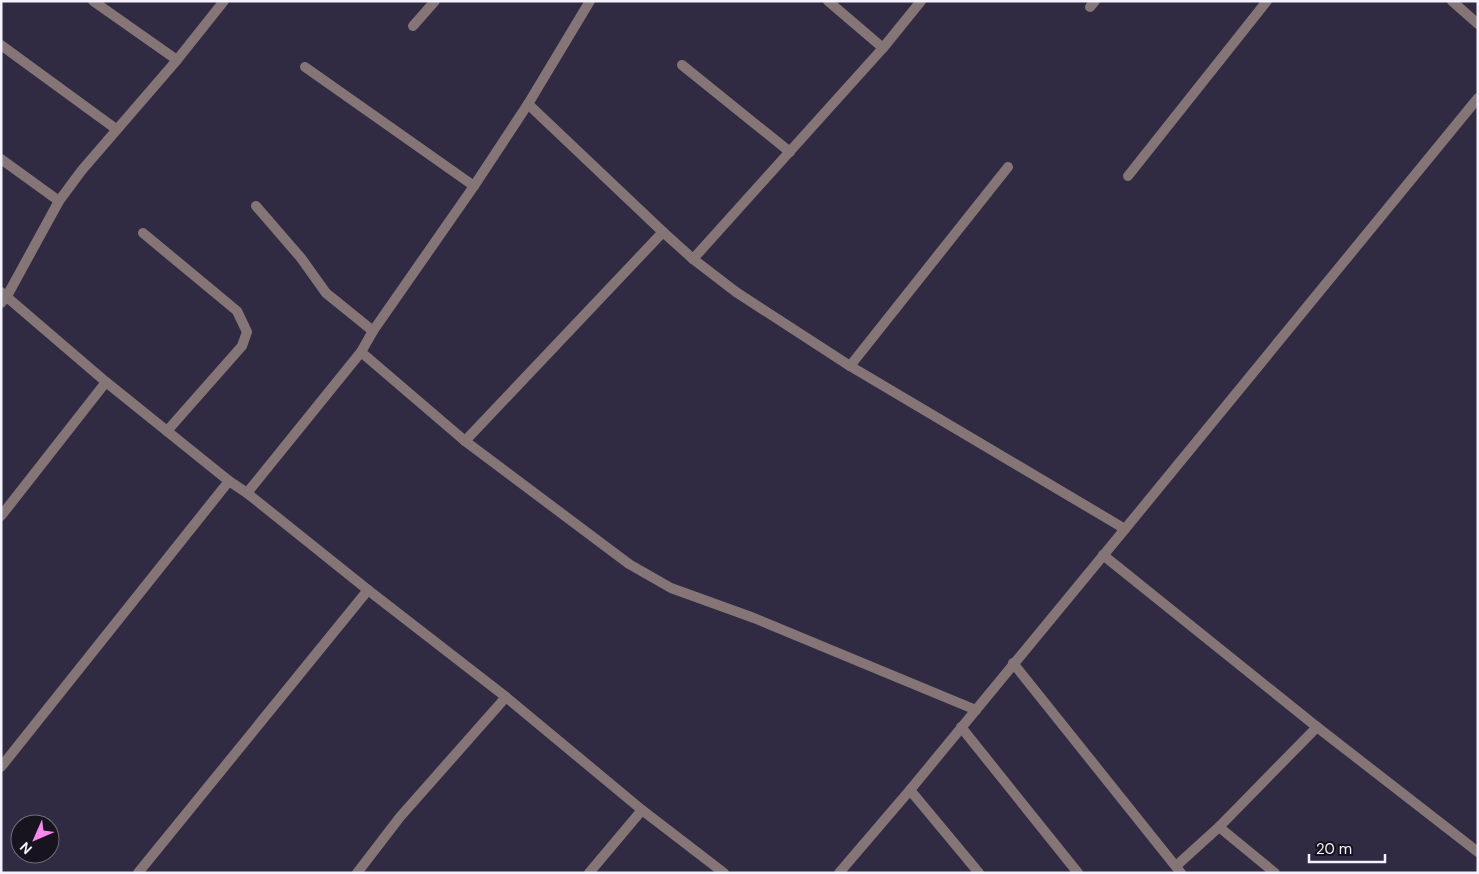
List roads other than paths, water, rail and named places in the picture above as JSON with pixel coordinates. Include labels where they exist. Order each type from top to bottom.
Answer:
[{"type":"street","points":[[93,1],[177,60]]},
{"type":"street","points":[[224,1],[177,60],[82,170],[59,201],[3,297],[229,481],[247,493],[506,697],[642,810],[724,873]]},
{"type":"street","points":[[413,26],[435,1]]},
{"type":"street","points":[[247,493],[361,352],[373,331],[474,186],[528,104],[590,1]]},
{"type":"street","points":[[828,1],[883,48]]},
{"type":"street","points":[[694,259],[883,48],[921,1]]},
{"type":"street","points":[[1128,176],[1267,1]]},
{"type":"street","points":[[1452,1],[1478,24]]},
{"type":"street","points":[[1,45],[116,129]]},
{"type":"street","points":[[682,65],[790,152]]},
{"type":"street","points":[[305,67],[474,186]]},
{"type":"street","points":[[839,873],[976,710],[1478,98]]},
{"type":"street","points":[[528,104],[662,232],[736,292],[850,366],[1125,529]]},
{"type":"street","points":[[1,159],[59,201]]},
{"type":"street","points":[[850,366],[1008,167]]},
{"type":"street","points":[[256,206],[301,258],[326,293],[373,331]]},
{"type":"street","points":[[466,441],[662,232]]},
{"type":"street","points":[[143,233],[236,311],[247,332],[242,346],[167,431]]},
{"type":"street","points":[[361,352],[466,441],[629,564],[671,588],[754,618],[976,710]]},
{"type":"street","points":[[1,516],[106,382]]},
{"type":"street","points":[[1,768],[229,481]]},
{"type":"street","points":[[1103,555],[1317,727],[1478,852]]},
{"type":"street","points":[[138,873],[368,590]]},
{"type":"street","points":[[1013,663],[1179,869],[1317,727]]},
{"type":"street","points":[[357,873],[400,817],[506,697]]},
{"type":"street","points":[[961,727],[1078,873]]},
{"type":"street","points":[[910,790],[979,873]]},
{"type":"street","points":[[589,873],[642,810]]},
{"type":"street","points":[[1219,827],[1275,873]]}]
